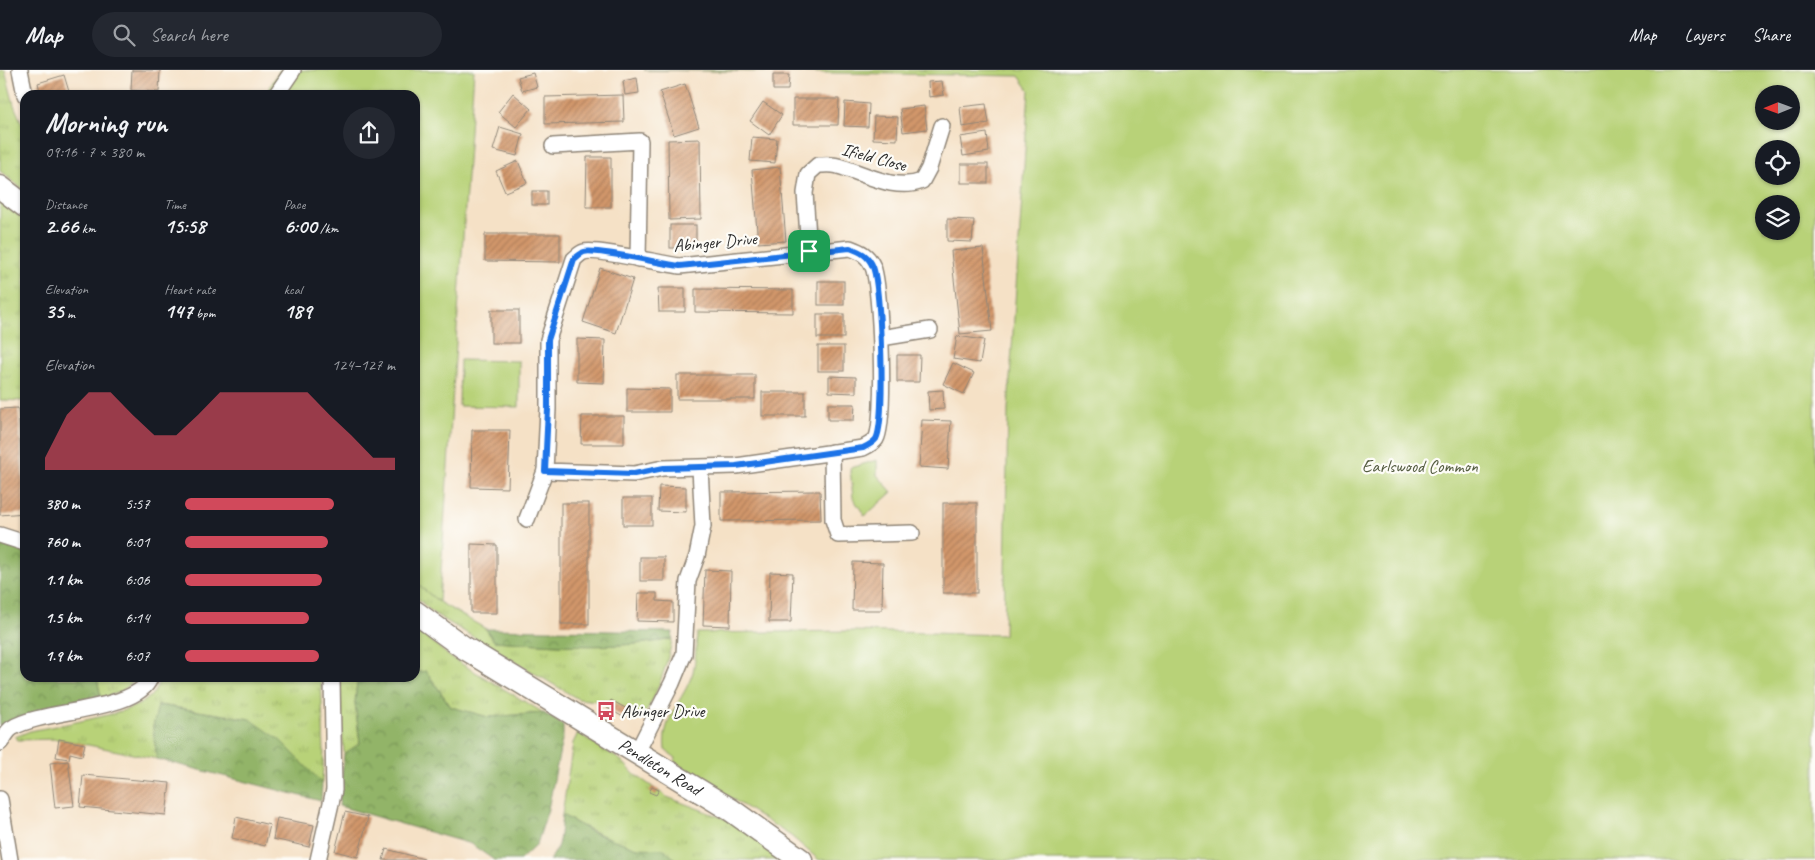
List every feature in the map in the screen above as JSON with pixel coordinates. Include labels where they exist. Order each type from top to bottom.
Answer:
[{"type":"street","points":[[20,70],[25,90]]},
{"type":"street","points":[[280,90],[294,70]]},
{"type":"street","name":"Ifield Close","points":[[809,251],[805,193],[808,174],[818,165],[836,165],[868,176],[910,186],[922,181],[929,168],[942,126]]},
{"type":"street","points":[[553,146],[640,141],[638,259]]},
{"type":"street","points":[[0,187],[20,202]]},
{"type":"street","name":"Abinger Drive","points":[[850,248],[865,254],[874,268],[881,338],[880,426],[875,441],[863,448],[700,468],[664,468],[634,474],[545,471],[548,409],[548,340],[574,259],[584,252],[596,251],[638,259],[680,266],[850,248]]},
{"type":"street","points":[[881,338],[930,330]]},
{"type":"street","points":[[832,452],[833,520],[838,535],[912,533]]},
{"type":"street","points":[[637,752],[672,683],[684,654],[688,581],[697,556],[704,526],[700,468]]},
{"type":"street","points":[[527,519],[545,471]]},
{"type":"street","points":[[0,535],[20,541]]},
{"type":"street","name":"Pendleton Road","points":[[420,616],[463,647],[731,810],[801,860]]},
{"type":"street","points":[[0,743],[11,729],[30,720],[80,711],[133,695],[148,682]]},
{"type":"street","points":[[318,860],[334,790],[332,682]]},
{"type":"street","points":[[0,799],[10,860]]},
{"type":"green space","points":[[0,70],[5,70],[14,105],[20,119],[20,187],[0,171]]},
{"type":"green space","points":[[280,70],[474,70],[439,602],[420,586],[420,90],[268,90]]},
{"type":"green space","name":"Earlswood Common","points":[[644,70],[1815,70],[1815,860],[819,860],[791,836],[674,762],[676,758],[665,750],[666,728],[693,672],[697,633],[852,631],[1004,635],[1008,409],[1029,90],[1019,76]]},
{"type":"green space","points":[[0,197],[20,214],[20,401],[0,400]]},
{"type":"green space","points":[[460,360],[519,361],[519,407],[459,406]]},
{"type":"green space","points":[[877,460],[877,475],[892,492],[865,516],[853,498],[850,468]]},
{"type":"green space","points":[[0,545],[20,551],[20,682],[98,682],[101,698],[29,714],[0,726]]},
{"type":"green space","points":[[420,586],[439,602],[486,629],[494,641],[606,646],[672,639],[665,668],[647,711],[642,716],[631,720],[598,701],[578,699],[433,613],[420,601]]},
{"type":"green space","points":[[486,629],[673,632],[672,639],[628,645],[583,646],[494,641]]},
{"type":"green space","points":[[420,631],[450,657],[544,713],[488,717],[451,707],[426,671],[420,672]]},
{"type":"green space","points":[[426,671],[451,707],[488,717],[544,713],[563,725],[563,735],[548,809],[537,844],[520,860],[494,860],[471,844],[339,806],[344,754],[360,743],[355,703],[357,683],[420,682],[420,672]]},
{"type":"green space","points":[[98,682],[132,682],[121,692],[101,698]]},
{"type":"green space","points":[[158,682],[321,682],[324,751],[322,783],[250,719],[159,705],[153,727],[157,759],[59,739],[18,740],[15,737],[30,731],[109,715],[124,710],[146,700],[157,687]]},
{"type":"green space","points":[[338,682],[362,682],[357,683],[355,703],[360,744],[344,754]]},
{"type":"green space","points":[[158,705],[250,719],[280,740],[322,783],[321,801],[157,759],[153,727]]},
{"type":"green space","points":[[578,733],[622,761],[634,774],[667,797],[736,823],[784,860],[676,860],[659,849],[634,847],[588,829],[562,815],[573,743]]},
{"type":"green space","points":[[562,815],[592,832],[637,848],[664,849],[676,860],[549,860],[558,845]]},
{"type":"building","points":[[132,70],[160,70],[159,90],[131,90]]},
{"type":"building","points":[[533,73],[537,87],[522,91],[518,77]]},
{"type":"building","points":[[64,75],[68,90],[40,90],[38,83]]},
{"type":"building","points":[[773,75],[789,75],[788,90],[773,90]]},
{"type":"building","points":[[637,78],[639,93],[625,95],[623,81]]},
{"type":"building","points":[[942,81],[944,95],[929,97],[928,82]]},
{"type":"building","points":[[685,84],[699,127],[674,135],[660,92]]},
{"type":"building","points":[[513,93],[531,109],[516,127],[498,112]]},
{"type":"building","points":[[623,95],[624,122],[545,124],[545,97]]},
{"type":"building","points":[[793,99],[839,99],[838,125],[793,125]]},
{"type":"building","points":[[763,102],[782,115],[769,135],[750,121]]},
{"type":"building","points":[[845,102],[869,104],[868,127],[844,126]]},
{"type":"building","points":[[986,104],[989,123],[962,127],[960,107]]},
{"type":"building","points":[[924,106],[927,129],[903,132],[900,109]]},
{"type":"building","points":[[874,116],[898,117],[897,140],[873,139]]},
{"type":"building","points":[[500,127],[523,134],[517,156],[493,150]]},
{"type":"building","points":[[987,133],[989,152],[963,156],[960,137]]},
{"type":"building","points":[[752,137],[777,139],[775,163],[750,161]]},
{"type":"building","points":[[700,139],[701,219],[669,220],[668,140]]},
{"type":"building","points":[[587,157],[611,157],[611,207],[586,207]]},
{"type":"building","points":[[518,161],[527,183],[505,192],[496,171]]},
{"type":"building","points":[[961,164],[988,164],[988,183],[961,183]]},
{"type":"building","points":[[780,167],[786,241],[758,243],[752,170]]},
{"type":"building","points":[[532,191],[547,191],[547,205],[532,205]]},
{"type":"building","points":[[947,219],[974,220],[972,242],[947,241]]},
{"type":"building","points":[[670,225],[696,225],[696,248],[670,248]]},
{"type":"building","points":[[485,234],[560,234],[560,262],[485,261]]},
{"type":"building","points":[[983,248],[992,331],[960,334],[951,251]]},
{"type":"building","points":[[600,268],[633,279],[616,333],[583,322]]},
{"type":"building","points":[[818,281],[844,281],[844,305],[818,305]]},
{"type":"building","points":[[658,288],[685,288],[685,312],[659,312]]},
{"type":"building","points":[[695,289],[793,290],[793,313],[695,312]]},
{"type":"building","points":[[491,310],[519,310],[519,343],[491,343]]},
{"type":"building","points":[[817,314],[844,314],[844,338],[817,338]]},
{"type":"building","points":[[957,336],[984,340],[980,363],[953,359]]},
{"type":"building","points":[[577,339],[605,340],[604,383],[577,382]]},
{"type":"building","points":[[818,346],[844,346],[844,371],[818,371]]},
{"type":"building","points":[[897,355],[920,355],[919,382],[897,382]]},
{"type":"building","points":[[953,363],[974,373],[964,394],[943,384]]},
{"type":"building","points":[[677,375],[755,375],[755,399],[677,399]]},
{"type":"building","points":[[829,376],[856,377],[856,393],[829,392]]},
{"type":"building","points":[[627,388],[670,389],[670,412],[627,412]]},
{"type":"building","points":[[943,390],[944,409],[929,410],[928,391]]},
{"type":"building","points":[[762,392],[805,392],[805,416],[762,416]]},
{"type":"building","points":[[828,404],[855,404],[854,420],[828,420]]},
{"type":"building","points":[[18,408],[20,513],[0,515],[0,409]]},
{"type":"building","points":[[582,416],[624,416],[624,444],[581,444]]},
{"type":"building","points":[[922,420],[951,421],[948,469],[919,467]]},
{"type":"building","points":[[472,430],[510,430],[508,488],[471,487]]},
{"type":"building","points":[[659,486],[686,487],[686,512],[658,511]]},
{"type":"building","points":[[820,491],[821,520],[721,521],[721,492]]},
{"type":"building","points":[[623,498],[652,498],[652,525],[623,525]]},
{"type":"building","points":[[561,503],[589,503],[589,624],[561,624]]},
{"type":"building","points":[[943,503],[977,503],[977,593],[943,593]]},
{"type":"building","points":[[471,544],[497,545],[497,613],[471,613]]},
{"type":"building","points":[[640,557],[664,557],[664,581],[640,581]]},
{"type":"building","points":[[853,562],[883,563],[882,610],[852,610]]},
{"type":"building","points":[[705,570],[731,571],[730,626],[703,625]]},
{"type":"building","points":[[770,572],[793,573],[791,622],[769,622]]},
{"type":"building","points":[[638,593],[657,593],[657,601],[673,602],[673,622],[637,621]]},
{"type":"building","points":[[611,700],[629,710],[625,718],[607,708]]},
{"type":"building","points":[[59,739],[85,744],[82,756],[70,753],[69,759],[56,757]]},
{"type":"building","points":[[68,761],[74,806],[55,808],[50,763]]},
{"type":"building","points":[[83,775],[170,783],[166,815],[80,807]]},
{"type":"building","points":[[652,787],[659,790],[656,795],[649,792]]},
{"type":"building","points":[[345,812],[368,817],[358,857],[335,851]]},
{"type":"building","points":[[236,817],[270,825],[265,846],[232,838]]},
{"type":"building","points":[[277,818],[314,825],[309,847],[273,839]]},
{"type":"building","points":[[386,849],[424,859],[424,860],[383,860]]},
{"type":"place","name":"Abinger Drive","points":[[606,711]]},
{"type":"route","points":[[850,248],[865,254],[874,268],[881,338],[882,391],[880,426],[875,441],[863,448],[736,466],[664,468],[634,474],[545,471],[548,409],[548,340],[574,259],[584,252],[596,251],[657,264],[680,266],[809,251],[850,248]]}]
